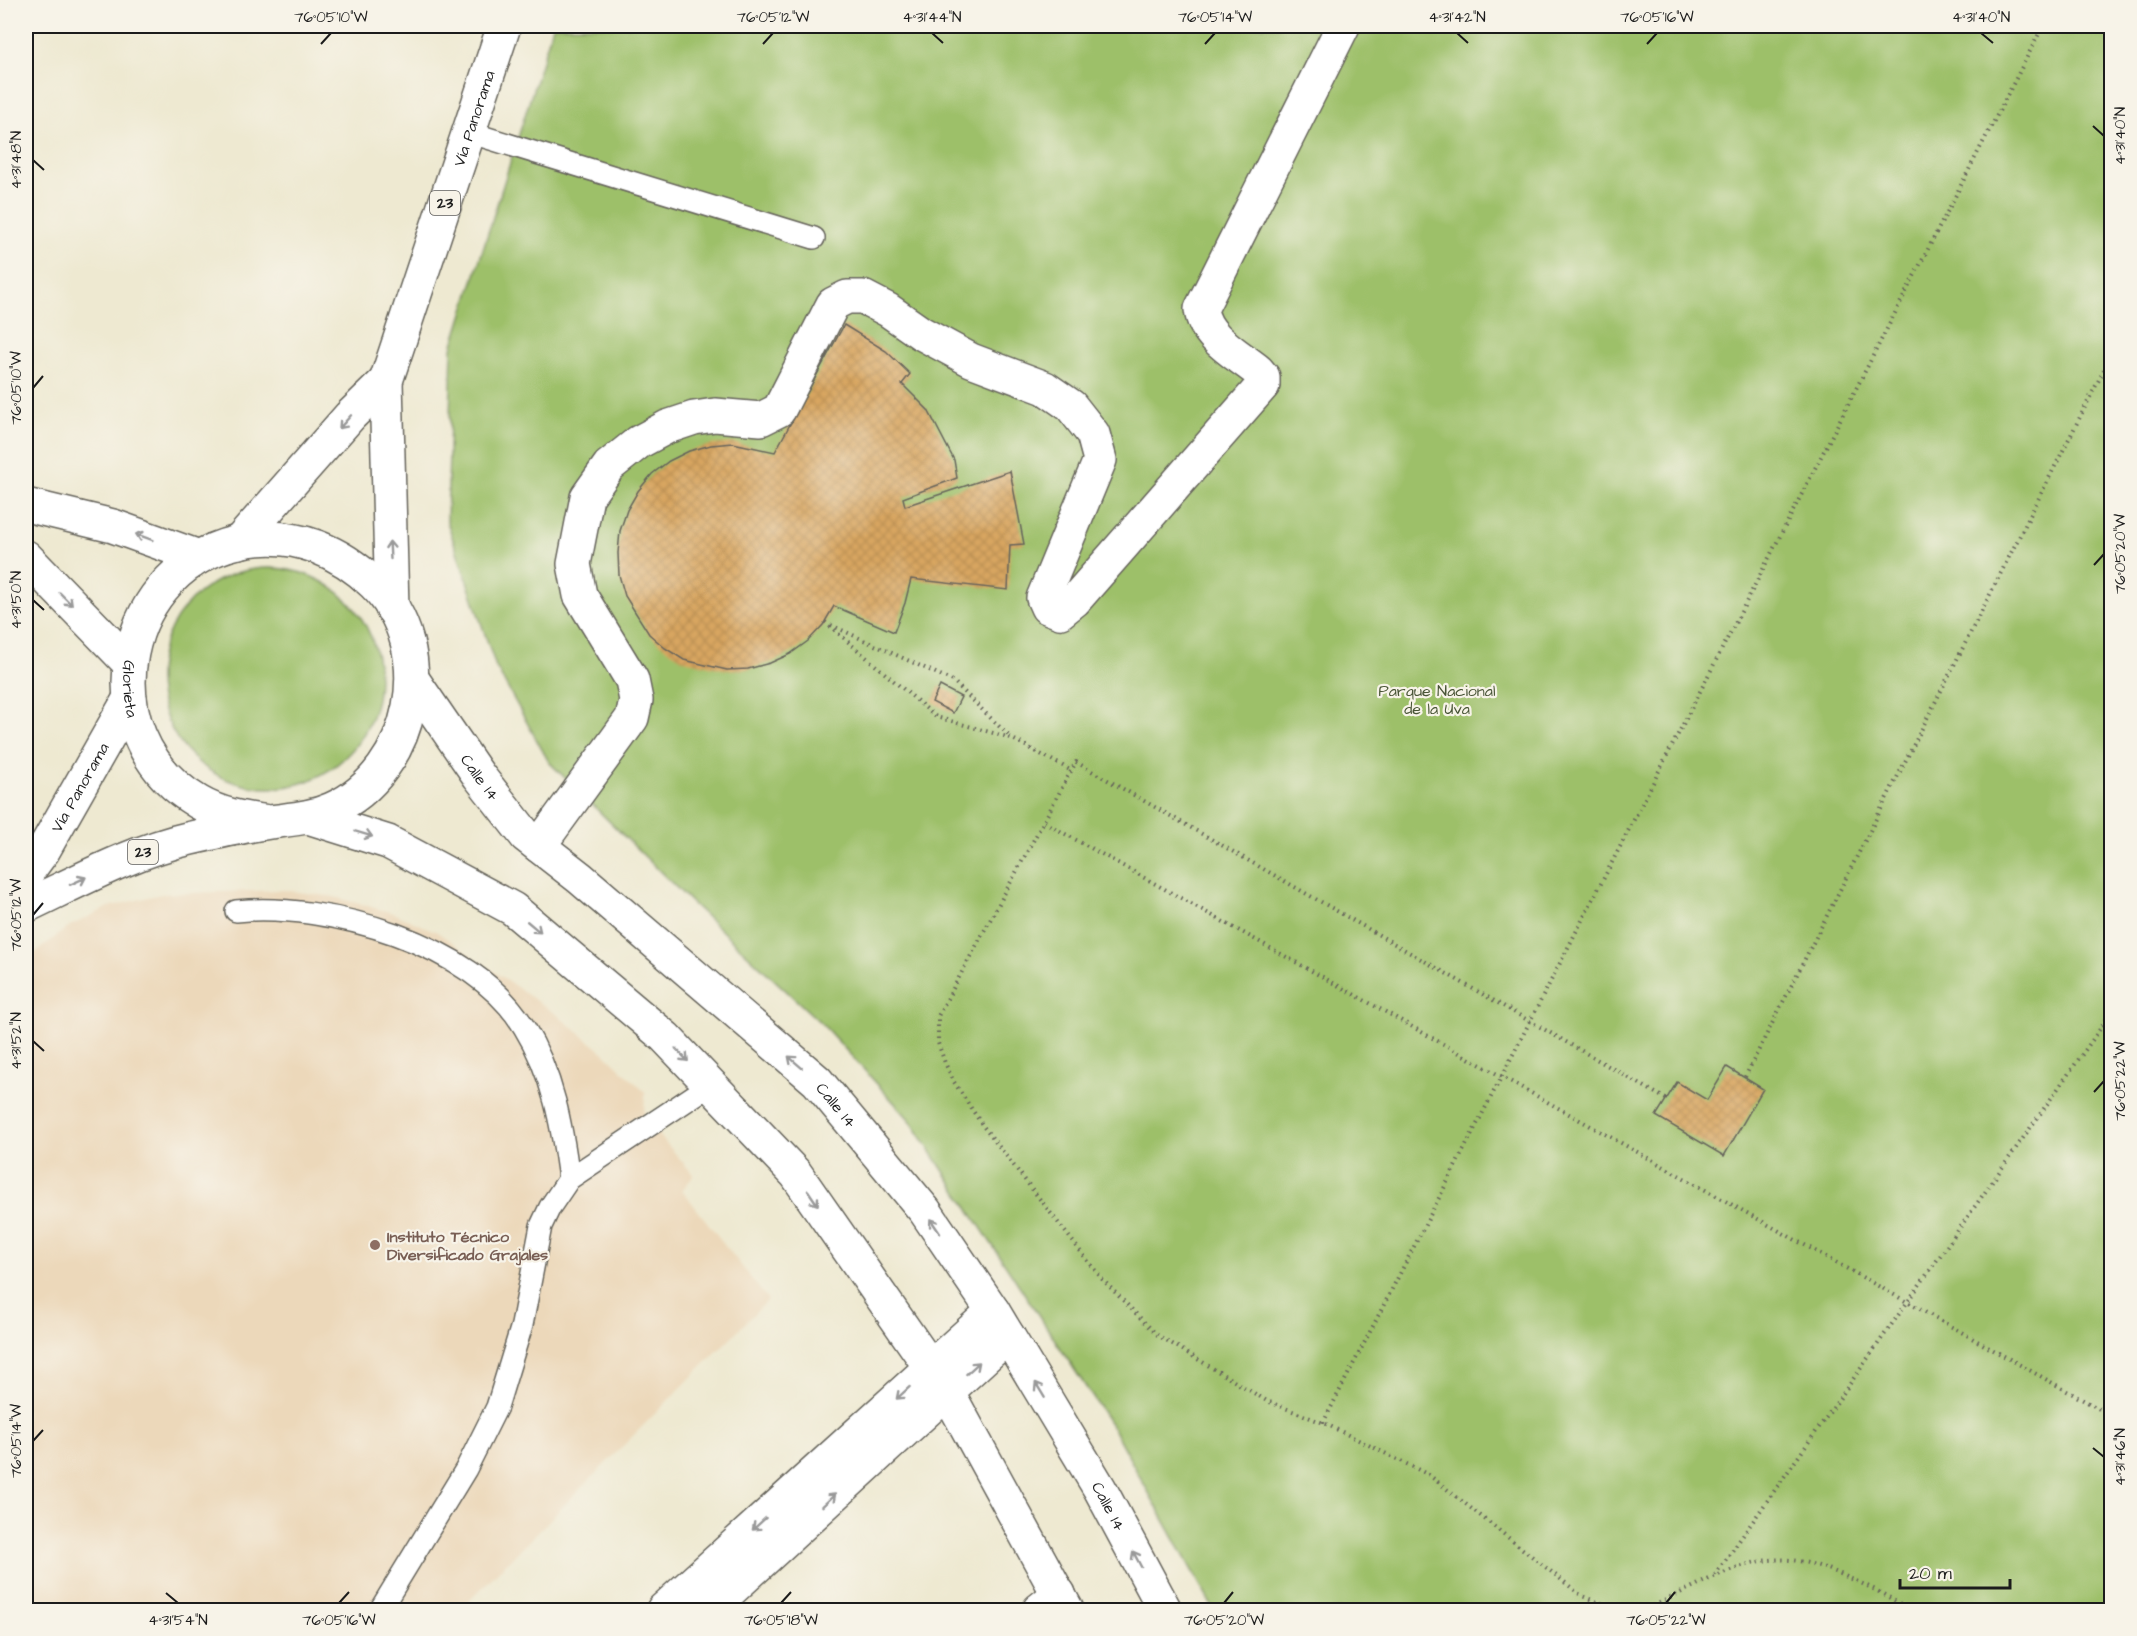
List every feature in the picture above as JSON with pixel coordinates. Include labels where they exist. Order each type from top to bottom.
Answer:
[{"type":"main road","name":"Vía Panorama","points":[[392,608],[386,381],[504,26]]},
{"type":"main road","points":[[539,846],[632,717],[636,700],[632,680],[580,596],[574,564],[587,497],[609,466],[639,442],[667,427],[694,418],[715,415],[761,419],[770,416],[779,410],[832,304],[848,297],[863,297],[888,310],[921,333],[971,360],[1045,388],[1071,406],[1093,434],[1100,460],[1043,598],[1047,607],[1052,611],[1060,612],[1066,608],[1263,385],[1263,377],[1258,371],[1209,332],[1202,321],[1200,309],[1343,26]]},
{"type":"main road","name":"Vía Panorama","points":[[239,542],[350,416],[386,381]]},
{"type":"main road","points":[[26,505],[113,526],[199,557]]},
{"type":"main road","name":"Glorieta","points":[[283,538],[326,550],[364,574],[380,590],[392,608],[407,643],[412,680],[410,706],[403,732],[392,756],[376,777],[356,795],[333,808],[308,817],[269,822],[244,819],[220,812],[197,801],[159,768],[146,747],[129,698],[129,663],[141,621],[152,602],[165,584],[199,557],[239,542],[283,538]]},
{"type":"main road","points":[[26,558],[129,663]]},
{"type":"main road","name":"Calle 14","points":[[412,680],[478,776],[526,836],[817,1081],[925,1211],[1000,1324],[1100,1489],[1165,1611]]},
{"type":"main road","name":"Vía Panorama","points":[[26,874],[43,851],[129,698]]},
{"type":"main road","points":[[308,817],[388,842],[513,909],[665,1037],[796,1174],[938,1380],[1055,1605]]},
{"type":"main road","name":"23","points":[[26,906],[146,851],[188,838],[269,822]]},
{"type":"main road","points":[[663,1611],[938,1380],[1000,1324]]},
{"type":"main road","points":[[709,1611],[938,1380]]},
{"type":"lane","points":[[468,132],[814,238]]},
{"type":"lane","points":[[236,911],[289,909],[362,922],[413,940],[469,972],[504,1002],[524,1026],[543,1067],[560,1114],[568,1179]]},
{"type":"lane","points":[[380,1611],[466,1469],[497,1407],[522,1326],[541,1226],[568,1179],[710,1085]]},
{"type":"path","points":[[1323,1423],[2043,26]]},
{"type":"path","points":[[1745,1077],[2112,354]]},
{"type":"path","points":[[1011,738],[952,681],[825,622],[936,717],[1011,738],[1072,771]]},
{"type":"path","points":[[1666,1099],[1076,762],[938,1016],[938,1043],[945,1063],[954,1082],[983,1126],[1065,1235],[1127,1307],[1156,1334],[1191,1357],[1266,1401],[1323,1423],[1429,1475],[1582,1596],[1609,1607],[1632,1610],[1658,1604],[1744,1564],[1775,1558],[1808,1563],[1872,1588],[1907,1611]]},
{"type":"path","points":[[1044,822],[2112,1416]]},
{"type":"path","points":[[1714,1576],[2112,1012]]},
{"type":"shaded area","name":"Instituto Técnico Diversificado Grajales","points":[[284,890],[334,897],[390,912],[437,932],[557,1015],[603,1052],[645,1092],[644,1118],[694,1175],[682,1190],[768,1300],[460,1610],[26,1610],[26,960],[68,927],[109,907],[161,894]]},
{"type":"green space","name":"Parque Nacional de la Uva","points":[[553,26],[2111,26],[2111,1610],[1214,1610],[1111,1425],[910,1120],[823,1025],[694,905],[549,762],[496,667],[447,522],[452,348]]},
{"type":"green space","points":[[258,568],[280,568],[311,576],[330,586],[347,600],[361,617],[371,636],[379,667],[379,689],[371,720],[361,739],[347,756],[330,770],[311,780],[280,788],[258,788],[217,775],[199,763],[184,748],[167,720],[159,689],[159,667],[172,626],[184,608],[199,593],[227,576]]},
{"type":"building","points":[[844,325],[886,351],[910,374],[902,384],[928,410],[954,460],[957,478],[903,498],[905,506],[1010,471],[1024,544],[1010,545],[1008,590],[911,579],[894,632],[834,606],[823,625],[808,641],[790,654],[770,663],[748,669],[727,670],[684,660],[649,634],[625,596],[619,575],[618,553],[620,531],[627,510],[638,491],[652,474],[669,461],[689,451],[711,445],[733,443],[775,452]]},
{"type":"building","points":[[940,686],[961,697],[953,713],[932,702]]},
{"type":"building","points":[[1727,1067],[1763,1089],[1724,1156],[1656,1116],[1677,1082],[1707,1100]]},
{"type":"place","name":"Instituto Técnico Diversificado Grajales","points":[[375,1245]]}]
